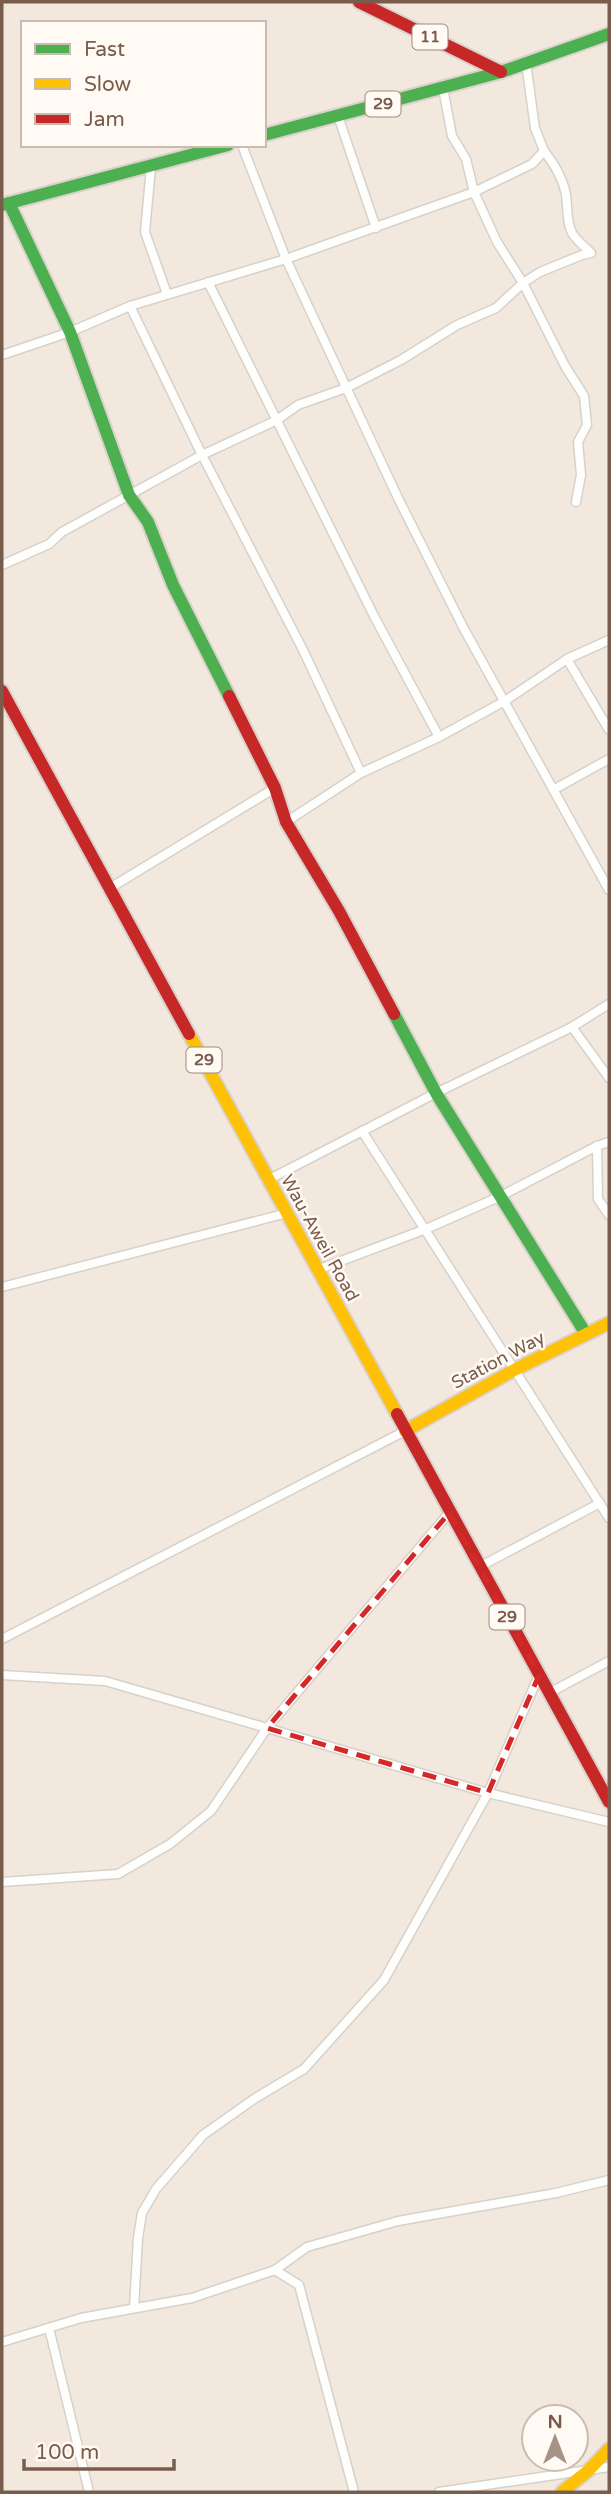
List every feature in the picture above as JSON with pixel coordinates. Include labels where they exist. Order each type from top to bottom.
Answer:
[{"type":"main road","name":"11","points":[[359,2],[501,72]]},
{"type":"main road","name":"29","points":[[266,134],[501,72],[609,34]]},
{"type":"main road","points":[[221,147],[5,204],[70,332],[129,495],[148,522],[173,585],[275,788],[286,822],[339,911],[436,1093],[586,1334]]},
{"type":"main road","name":"Wau-Aweil Road","points":[[2,691],[609,1802]]},
{"type":"main road","name":"Station Way","points":[[405,1431],[516,1369],[609,1323]]},
{"type":"main road","points":[[590,2469],[609,2449]]},
{"type":"main road","points":[[562,2492],[585,2473]]},
{"type":"street","points":[[2,565],[49,544],[62,532],[202,455],[277,420],[298,405],[346,388],[401,360],[457,325],[496,308],[523,283],[560,263],[590,253],[573,234],[567,215],[567,197],[563,182],[544,151],[535,128],[526,64]]},
{"type":"street","points":[[443,88],[452,136],[466,159],[474,192],[497,242],[523,283],[565,366],[584,396],[587,425],[579,442],[581,475],[576,502]]},
{"type":"street","points":[[338,116],[376,228]]},
{"type":"street","points":[[243,147],[286,259],[443,587],[553,790],[607,878],[609,890]]},
{"type":"street","points":[[2,355],[70,332],[130,306],[286,259],[474,192],[532,164],[544,151]]},
{"type":"street","points":[[150,167],[145,232],[167,294]]},
{"type":"street","points":[[208,282],[374,616],[439,737]]},
{"type":"street","points":[[130,306],[202,455],[303,650],[361,773]]},
{"type":"street","points":[[286,822],[361,773],[439,737],[505,702],[567,659],[609,640]]},
{"type":"street","points":[[567,659],[609,730]]},
{"type":"street","points":[[553,790],[609,759]]},
{"type":"street","points":[[110,888],[275,788]]},
{"type":"street","points":[[268,1180],[436,1093],[572,1027],[609,1004]]},
{"type":"street","points":[[572,1027],[609,1078]]},
{"type":"street","points":[[362,1131],[609,1518]]},
{"type":"street","points":[[317,1270],[426,1229],[501,1196],[609,1142]]},
{"type":"street","points":[[597,1146],[598,1199],[609,1215]]},
{"type":"street","points":[[2,1287],[287,1213]]},
{"type":"street","points":[[2,1639],[405,1431]]},
{"type":"street","points":[[479,1567],[600,1503]]},
{"type":"street","points":[[2,1882],[118,1874],[170,1844],[211,1811],[267,1728],[449,1513]]},
{"type":"street","points":[[550,1693],[609,1661]]},
{"type":"street","points":[[2,1675],[105,1681],[488,1793],[609,1822]]},
{"type":"street","points":[[134,2308],[142,2213],[156,2189],[203,2135],[254,2099],[304,2069],[384,1980],[488,1793],[539,1675]]},
{"type":"street","points":[[2,2342],[81,2318],[192,2298],[275,2270],[307,2247],[398,2221],[556,2193],[609,2180]]},
{"type":"street","points":[[275,2270],[299,2285],[354,2492]]},
{"type":"street","points":[[48,2328],[89,2492]]},
{"type":"street","points":[[590,2470],[609,2467]]},
{"type":"street","points":[[439,2492],[569,2473]]},
{"type":"highlighted area","points":[[449,1513],[539,1675],[488,1793],[267,1728]]},
{"type":"shaded area","points":[[2,2],[609,2],[609,2492],[2,2492]]},
{"type":"traffic: fast","points":[[266,134],[501,72],[609,34]]},
{"type":"traffic: fast","points":[[2,205],[220,147]]},
{"type":"traffic: fast","points":[[9,203],[70,332],[129,495],[148,522],[173,585],[229,696]]},
{"type":"traffic: fast","points":[[394,1014],[436,1093],[586,1334]]},
{"type":"traffic: slow","points":[[189,1034],[397,1414]]},
{"type":"traffic: slow","points":[[405,1431],[516,1369],[609,1323]]},
{"type":"traffic: slow","points":[[562,2492],[609,2449]]},
{"type":"traffic: jam","points":[[359,2],[501,72]]},
{"type":"traffic: jam","points":[[2,691],[189,1034]]},
{"type":"traffic: jam","points":[[229,696],[275,788],[286,822],[339,911],[394,1014]]},
{"type":"traffic: jam","points":[[397,1414],[609,1802]]}]
